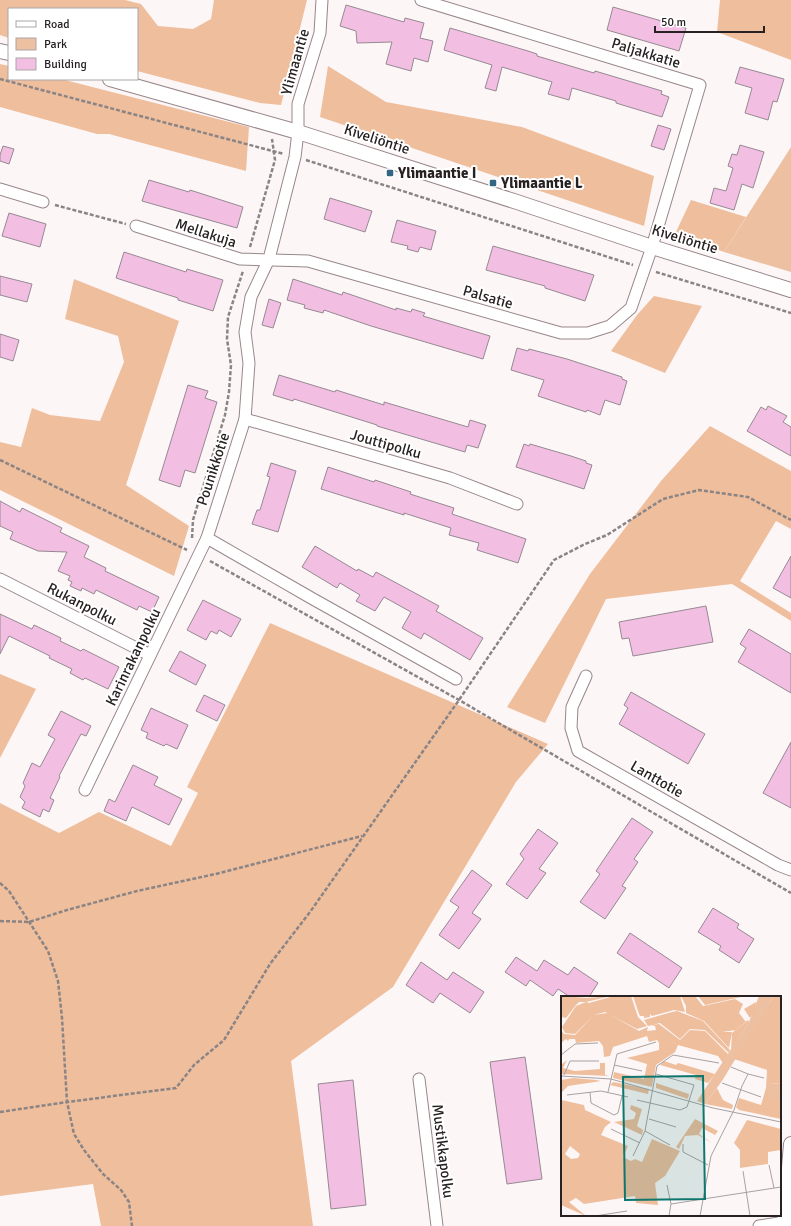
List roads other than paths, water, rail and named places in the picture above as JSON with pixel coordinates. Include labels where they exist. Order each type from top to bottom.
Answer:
[{"type":"street","name":"Ylimaantie","points":[[298,132],[298,104],[320,33],[322,0]]},
{"type":"street","name":"Paljakkatie","points":[[421,0],[700,85],[652,247]]},
{"type":"street","name":"Kiveliöntie","points":[[114,80],[298,132],[652,247],[791,290]]},
{"type":"street","name":"Pounikkotie","points":[[207,538],[245,419],[249,363],[245,332],[251,297],[268,259],[295,157],[298,132]]},
{"type":"street","points":[[0,189],[43,202]]},
{"type":"street","name":"Mellakuja","points":[[136,226],[240,259],[268,259]]},
{"type":"street","name":"Palsatie","points":[[268,259],[308,261],[561,333],[588,333],[610,326],[631,308],[652,247]]},
{"type":"street","name":"Jouttipolku","points":[[245,419],[450,478],[517,504]]},
{"type":"street","points":[[207,538],[456,679]]},
{"type":"street","name":"Karinrakanpolku","points":[[85,790],[207,538]]},
{"type":"street","name":"Rukanpolku","points":[[0,579],[150,655]]},
{"type":"street","name":"Lanttotie","points":[[586,676],[572,707],[571,728],[578,751],[778,865],[791,870]]},
{"type":"street","name":"Mustikkapolku","points":[[419,1079],[437,1226]]},
{"type":"street","points":[[759,1226],[787,1223],[791,1144]]},
{"type":"place","name":"Ylimaantie I","points":[[390,173]]},
{"type":"place","name":"Ylimaantie L","points":[[493,183]]}]
